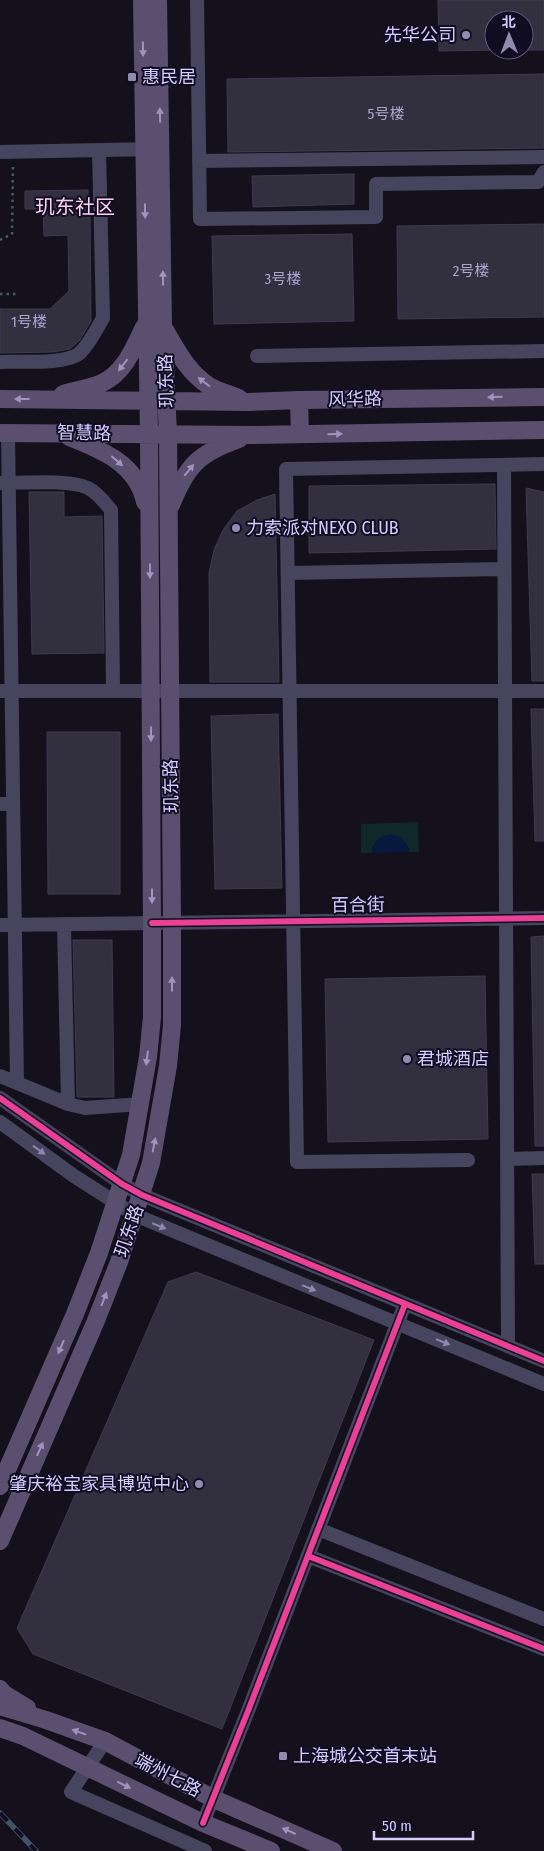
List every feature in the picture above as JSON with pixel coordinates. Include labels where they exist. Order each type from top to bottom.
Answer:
[{"type":"main road","name":"玑东路","points":[[142,0],[153,149]]},
{"type":"main road","name":"玑东路","points":[[0,1486],[75,1314],[116,1204],[131,1155],[148,1057],[152,1017],[152,923],[148,401],[155,324],[153,149],[158,0]]},
{"type":"main road","name":"玑东路","points":[[0,1542],[95,1323],[119,1262],[142,1195],[152,1155],[168,1066],[172,1025],[172,923],[168,434],[166,401],[155,324]]},
{"type":"main road","points":[[44,399],[102,383],[120,369],[155,324],[191,372],[210,386],[248,402]]},
{"type":"main road","name":"风华路","points":[[166,401],[248,402],[544,397]]},
{"type":"main road","name":"智慧路","points":[[0,399],[166,401]]},
{"type":"main road","points":[[299,400],[300,434]]},
{"type":"main road","name":"风华路","points":[[168,434],[251,435],[544,430]]},
{"type":"main road","points":[[58,432],[98,448],[122,464],[134,476],[143,490],[150,522]]},
{"type":"main road","name":"智慧路","points":[[4,433],[168,434]]},
{"type":"main road","points":[[168,514],[180,483],[191,467],[206,454],[222,445],[251,435]]},
{"type":"main road","points":[[0,1689],[4,1694],[46,1720]]},
{"type":"main road","name":"端州七路","points":[[0,1706],[105,1741],[214,1799],[333,1851]]},
{"type":"main road","name":"端州七路","points":[[0,1728],[22,1736],[203,1823],[271,1851]]},
{"type":"main road","points":[[0,1739],[22,1736]]},
{"type":"street","points":[[197,0],[200,219],[376,217],[376,184],[538,182],[544,172]]},
{"type":"street","points":[[6,152],[153,149]]},
{"type":"street","points":[[0,362],[57,361],[78,355],[91,340],[103,318],[99,150]]},
{"type":"street","points":[[199,161],[544,157]]},
{"type":"street","points":[[258,356],[544,351]]},
{"type":"street","points":[[4,433],[7,804],[15,924],[17,1083]]},
{"type":"street","points":[[468,1160],[297,1162],[286,468],[544,464]]},
{"type":"street","points":[[504,465],[508,1346]]},
{"type":"street","points":[[4,483],[70,484],[87,488],[100,497],[111,510],[113,691]]},
{"type":"street","points":[[288,573],[504,569]]},
{"type":"street","points":[[6,691],[544,691]]},
{"type":"street","name":"百合街","points":[[0,924],[544,918]]},
{"type":"street","points":[[64,924],[68,1104]]},
{"type":"street","points":[[0,1076],[68,1104],[85,1108],[141,1104]]},
{"type":"street","points":[[0,1098],[122,1184],[142,1195],[544,1361]]},
{"type":"street","points":[[0,1122],[116,1204],[135,1215],[544,1384]]},
{"type":"street","points":[[507,1159],[544,1158]]},
{"type":"street","points":[[203,1823],[214,1799],[405,1304]]},
{"type":"street","points":[[318,1529],[544,1619]]},
{"type":"street","points":[[308,1556],[544,1649]]},
{"type":"street","points":[[105,1741],[71,1792],[205,1851]]},
{"type":"path","points":[[0,240],[12,234],[6,152]]},
{"type":"path","points":[[0,294],[18,294]]},
{"type":"green space","points":[[418,822],[419,852],[409,852],[408,846],[373,846],[372,853],[361,853],[361,824]]},
{"type":"water","points":[[391,834],[403,840],[409,852],[372,853],[377,840]]},
{"type":"building","name":"先华公司","points":[[438,0],[544,0],[544,50],[534,50],[534,10],[484,10],[484,50],[439,51]]},
{"type":"building","points":[[544,74],[544,148],[228,152],[227,79]]},
{"type":"building","points":[[354,174],[354,204],[253,207],[252,176]]},
{"type":"building","points":[[88,190],[88,209],[90,209],[91,321],[80,340],[70,349],[52,352],[0,353],[0,309],[50,309],[69,291],[68,235],[44,236],[43,209],[25,209],[25,191]]},
{"type":"building","points":[[544,224],[544,317],[398,319],[397,226]]},
{"type":"building","points":[[352,234],[354,321],[214,324],[212,236]]},
{"type":"building","points":[[495,484],[496,549],[309,553],[309,486]]},
{"type":"building","points":[[526,488],[544,492],[544,681],[532,681]]},
{"type":"building","points":[[29,492],[64,492],[64,517],[102,516],[104,653],[32,654]]},
{"type":"building","points":[[275,494],[279,682],[210,682],[209,573],[214,550],[223,530],[237,511],[257,500]]},
{"type":"building","points":[[531,709],[544,709],[544,841],[535,841]]},
{"type":"building","points":[[278,714],[282,888],[215,889],[211,716]]},
{"type":"building","points":[[47,732],[120,732],[120,894],[48,894]]},
{"type":"building","points":[[544,936],[544,1146],[535,1146],[531,937]]},
{"type":"building","points":[[73,940],[112,940],[114,1097],[77,1097]]},
{"type":"building","name":"君城酒店","points":[[485,976],[488,1139],[328,1142],[325,979]]},
{"type":"building","points":[[532,1174],[544,1174],[544,1264],[535,1264]]},
{"type":"building","name":"肇庆裕宝家具博览中心","points":[[196,1272],[374,1340],[222,1729],[33,1654],[17,1628],[168,1282]]},
{"type":"railway","points":[[0,1813],[36,1851]]},
{"type":"cycle path","points":[[152,923],[544,918]]},
{"type":"cycle path","points":[[0,1098],[122,1184],[142,1195],[544,1361]]},
{"type":"cycle path","points":[[203,1823],[405,1304]]},
{"type":"cycle path","points":[[308,1556],[544,1649]]},
{"type":"place","name":"先华公司","points":[[466,35]]},
{"type":"place","name":"惠民居","points":[[132,77]]},
{"type":"place","name":"力索派对NEXO CLUB","points":[[236,528]]},
{"type":"place","name":"君城酒店","points":[[407,1059]]},
{"type":"place","name":"肇庆裕宝家具博览中心","points":[[199,1484]]},
{"type":"place","name":"上海城公交首末站","points":[[283,1756]]},
{"type":"district","name":"玑东社区","points":[[75,207]]}]
